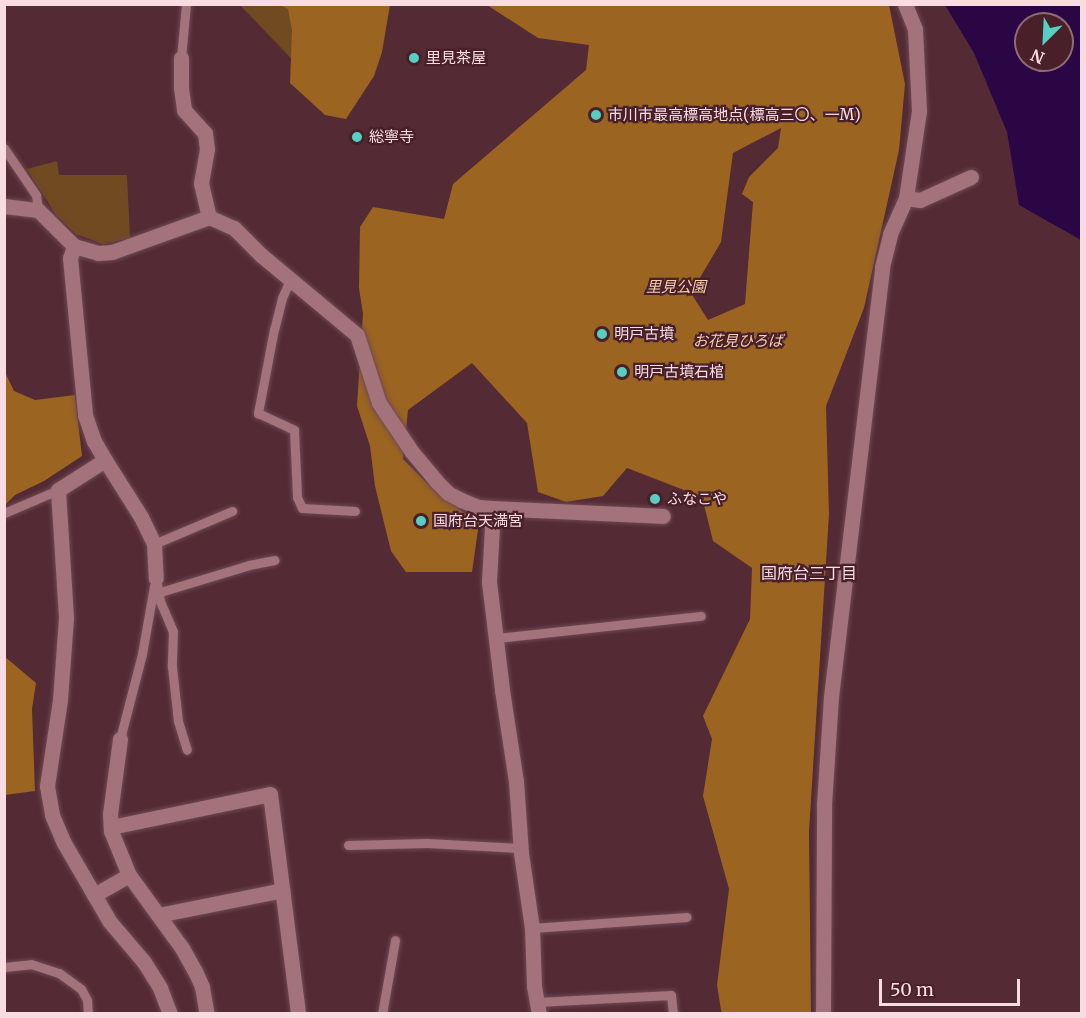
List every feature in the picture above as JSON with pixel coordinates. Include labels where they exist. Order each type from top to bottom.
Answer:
[{"type":"street","points":[[823,1014],[824,805],[831,697],[882,267],[890,234],[906,198],[919,103],[915,29],[905,4]]},
{"type":"street","points":[[181,58],[184,110],[205,132],[207,149],[201,183],[209,217]]},
{"type":"street","points":[[906,198],[920,200],[972,177]]},
{"type":"street","points":[[4,206],[38,210],[74,246],[98,253],[112,252],[209,217],[234,228],[290,280],[357,335],[379,403],[412,452],[448,493],[478,507],[663,516]]},
{"type":"street","points":[[74,246],[70,258],[85,415],[94,441],[141,517],[154,544],[156,586]]},
{"type":"street","points":[[105,460],[58,490],[66,618],[60,700],[47,786],[52,815],[64,843],[110,922],[144,962],[160,988],[170,1014]]},
{"type":"street","points":[[493,508],[489,582],[501,690],[516,781],[520,848],[532,928],[538,1008]]},
{"type":"street","points":[[120,739],[110,814],[111,827],[129,875],[195,971],[202,987],[207,1014]]},
{"type":"street","points":[[111,827],[270,794],[298,1014]]},
{"type":"street","points":[[94,895],[129,875]]},
{"type":"street","points":[[158,915],[283,890]]},
{"type":"lane","points":[[181,58],[186,4]]},
{"type":"lane","points":[[4,148],[36,195],[38,210]]},
{"type":"lane","points":[[290,280],[282,298],[274,328],[258,412],[294,430],[297,497],[302,508],[355,511]]},
{"type":"lane","points":[[4,513],[58,490]]},
{"type":"lane","points":[[154,544],[232,511]]},
{"type":"lane","points":[[156,586],[275,560]]},
{"type":"lane","points":[[120,739],[142,654],[156,586]]},
{"type":"lane","points":[[156,586],[173,631],[172,667],[178,721],[187,750]]},
{"type":"lane","points":[[497,638],[701,616]]},
{"type":"lane","points":[[348,845],[427,843],[520,848]]},
{"type":"lane","points":[[532,928],[687,917]]},
{"type":"lane","points":[[382,1014],[395,940]]},
{"type":"lane","points":[[4,967],[31,964],[59,973],[81,989],[87,1000],[88,1014]]},
{"type":"lane","points":[[538,1008],[671,995],[673,1014]]},
{"type":"shaded area","points":[[240,5],[386,5],[307,75]]},
{"type":"shaded area","points":[[945,5],[1081,5],[1081,240],[1019,205],[1007,132],[974,53]]},
{"type":"shaded area","points":[[57,161],[59,175],[127,175],[130,238],[103,244],[76,234],[56,215],[27,169]]},
{"type":"green space","points":[[280,5],[390,5],[382,52],[374,76],[346,119],[325,115],[290,83],[292,30],[288,9]]},
{"type":"green space","name":"里見公園","points":[[487,5],[889,5],[905,84],[899,150],[864,308],[826,406],[829,514],[809,832],[811,1013],[722,1014],[721,1010],[717,985],[729,889],[703,796],[712,739],[703,716],[750,619],[752,568],[713,541],[702,497],[627,468],[603,496],[566,502],[538,492],[527,423],[472,363],[408,410],[403,459],[439,495],[479,523],[472,572],[406,572],[391,551],[375,486],[370,446],[357,406],[363,314],[359,288],[360,227],[373,207],[444,219],[453,184],[586,70],[589,45],[538,38]],"holes":[[[781,128],[778,148],[749,177],[742,194],[753,202],[745,304],[708,320],[691,293],[721,242],[733,153]]]},
{"type":"green space","points":[[4,370],[14,391],[35,400],[75,395],[82,456],[44,481],[15,495],[5,505]]},
{"type":"green space","points":[[4,656],[36,683],[32,709],[35,791],[5,795]]},
{"type":"place","name":"里見茶屋","points":[[414,58]]},
{"type":"place","name":"市川市最高標高地点(標高三〇、一M)","points":[[596,115]]},
{"type":"place","name":"総寧寺","points":[[357,137]]},
{"type":"place","name":"明戸古墳","points":[[602,334]]},
{"type":"place","name":"明戸古墳石棺","points":[[622,372]]},
{"type":"place","name":"ふなこや","points":[[655,499]]},
{"type":"place","name":"国府台天満宮","points":[[421,521]]},
{"type":"district","name":"国府台三丁目","points":[[809,573]]},
{"type":"park label","name":"お花見ひろば","points":[[738,341]]}]
